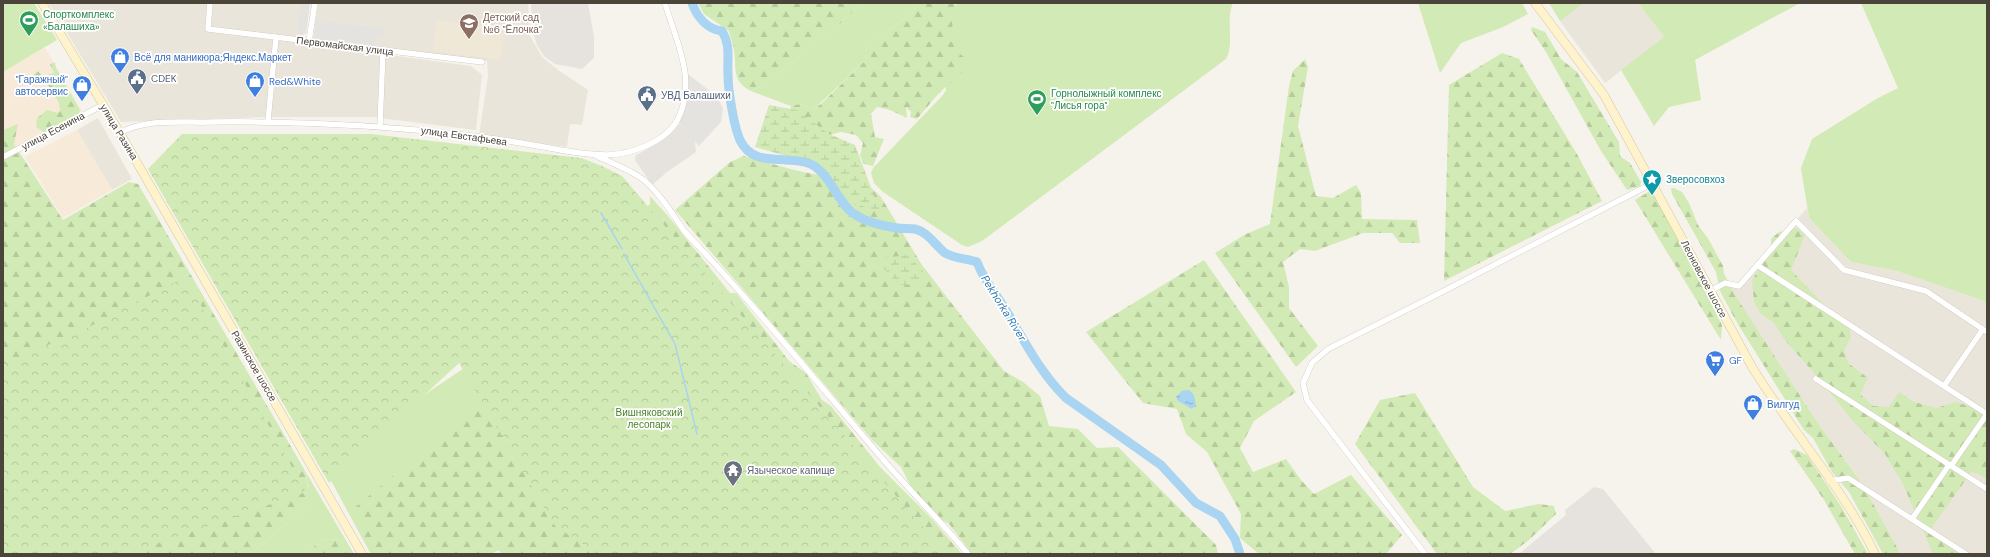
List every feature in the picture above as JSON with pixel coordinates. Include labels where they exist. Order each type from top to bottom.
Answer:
[{"type":"main road","name":"улица Разина","points":[[42,3],[146,178]]},
{"type":"main road","name":"Леоновское шоссе","points":[[1534,3],[1604,95],[1710,291],[1767,392],[1829,481],[1875,554]]},
{"type":"main road","name":"Разинское шоссе","points":[[146,178],[362,554]]},
{"type":"street","name":"Первомайская улица","points":[[210,3],[208,29],[482,62]]},
{"type":"street","points":[[309,41],[315,3]]},
{"type":"street","name":"улица Евстафьева","points":[[120,133],[132,127],[144,124],[268,121],[380,126],[477,137],[594,154],[608,155],[634,150],[651,143],[665,134],[676,121],[685,92],[684,64],[680,47],[665,3]]},
{"type":"street","points":[[268,121],[276,37]]},
{"type":"street","points":[[380,126],[382,50]]},
{"type":"street","name":"улица Есенина","points":[[3,157],[103,105]]},
{"type":"street","points":[[594,154],[646,182],[673,214],[684,231],[798,359],[886,463],[941,522],[968,554]]},
{"type":"street","points":[[1425,554],[1307,400],[1303,383],[1312,363],[1328,348],[1436,295],[1653,184]]},
{"type":"street","points":[[1710,291],[1725,283],[1739,286],[1796,220],[1844,270],[1926,291],[1985,330],[1944,386]]},
{"type":"street","points":[[1757,265],[1987,414],[1912,519]]},
{"type":"street","points":[[1816,379],[1987,490]]},
{"type":"street","points":[[1829,481],[1848,478],[1966,554]]},
{"type":"shaded area","points":[[49,3],[207,3],[206,30],[471,66],[482,75],[476,130],[372,117],[272,117],[121,122]]},
{"type":"shaded area","points":[[213,3],[309,3],[303,38],[211,28]]},
{"type":"shaded area","points":[[301,3],[310,4],[306,34],[297,33]]},
{"type":"shaded area","points":[[318,3],[528,3],[530,36],[542,57],[558,70],[588,90],[582,125],[570,124],[567,147],[479,135],[488,76],[487,61],[313,39]]},
{"type":"shaded area","points":[[531,3],[588,3],[594,37],[594,58],[582,69],[555,64],[544,56],[537,45],[533,32]]},
{"type":"shaded area","points":[[1584,3],[1638,3],[1664,37],[1605,83],[1560,21]]},
{"type":"shaded area","points":[[316,20],[386,29],[385,36],[377,35],[375,45],[314,38]]},
{"type":"shaded area","name":"Детский сад №6 \"Ёлочка\"","points":[[437,20],[504,29],[501,60],[433,51]]},
{"type":"shaded area","points":[[45,48],[84,115],[3,155],[3,72]]},
{"type":"shaded area","points":[[688,74],[716,96],[723,108],[721,122],[699,146],[679,123],[688,91]]},
{"type":"shaded area","points":[[98,118],[132,179],[112,190],[77,130]]},
{"type":"shaded area","points":[[680,124],[695,141],[696,152],[667,172],[652,185],[635,160],[636,155],[646,150]]},
{"type":"shaded area","points":[[77,130],[112,190],[63,218],[25,157]]},
{"type":"shaded area","points":[[1807,208],[1809,218],[1851,262],[1897,271],[1987,302],[1987,554],[1899,554],[1898,549],[1863,485],[1815,419],[1732,292],[1731,284],[1739,286]]},
{"type":"shaded area","points":[[1594,487],[1603,489],[1656,554],[1519,554],[1566,515],[1565,510]]},
{"type":"green space","name":"Спорткомплекс «Балашиха»","points":[[3,3],[34,3],[57,40],[3,72]]},
{"type":"green space","points":[[698,3],[862,3],[842,22],[765,85],[751,91],[740,83],[736,74],[734,47],[729,31],[704,14]]},
{"type":"green space","points":[[862,3],[920,3],[912,13],[867,46],[865,61],[814,109],[800,104],[791,106],[751,91],[765,85],[842,22]]},
{"type":"green space","points":[[920,3],[955,3],[951,36],[956,51],[972,63],[939,93],[917,119],[910,117],[911,112],[906,107],[907,118],[890,110],[877,107],[871,114],[875,137],[884,139],[873,166],[864,164],[860,156],[863,143],[856,135],[841,132],[794,144],[789,127],[791,106],[800,104],[814,109],[821,104],[865,61],[867,46],[912,13]]},
{"type":"green space","name":"Горнолыжный комплекс \"Лисья гора\"","points":[[958,3],[1233,3],[1230,17],[1229,53],[1226,59],[982,241],[968,247],[962,245],[883,192],[874,183],[871,173],[873,168],[943,95],[946,90],[929,30]]},
{"type":"green space","points":[[1418,3],[1522,3],[1528,14],[1503,27],[1461,43],[1440,73]]},
{"type":"green space","points":[[1549,3],[1584,3],[1560,21]]},
{"type":"green space","points":[[1638,3],[1800,3],[1695,60],[1701,100],[1669,107],[1654,126],[1621,70],[1664,37]]},
{"type":"green space","points":[[1861,3],[1987,3],[1987,302],[1897,271],[1851,262],[1809,218],[1801,168],[1812,139],[1878,98],[1898,88]]},
{"type":"green space","points":[[1532,27],[1545,32],[1561,59],[1577,72],[1619,142],[1620,156],[1630,163],[1641,182],[1640,186],[1627,190],[1601,151],[1546,52],[1531,30]]},
{"type":"green space","points":[[1502,53],[1519,59],[1577,154],[1602,201],[1444,281],[1449,85]]},
{"type":"green space","points":[[1305,59],[1308,67],[1298,126],[1316,196],[1333,198],[1356,185],[1361,193],[1362,219],[1417,220],[1420,243],[1400,243],[1392,233],[1363,233],[1315,251],[1300,249],[1283,262],[1289,287],[1289,308],[1318,346],[1296,367],[1215,253],[1246,234],[1270,224],[1289,86],[1293,71]]},
{"type":"green space","points":[[55,62],[56,68],[80,110],[78,117],[45,133],[36,127],[37,118],[47,110],[58,113],[60,110],[59,103],[47,83],[30,78],[38,71],[43,76],[54,73],[50,64]]},
{"type":"green space","points":[[769,105],[797,110],[829,134],[855,145],[876,201],[885,212],[853,204],[821,166],[755,147]]},
{"type":"green space","points":[[18,124],[14,144],[63,220],[129,182],[138,184],[304,469],[311,497],[308,505],[251,554],[3,554],[3,130]]},
{"type":"green space","name":"Вишняковский лесопарк","points":[[182,134],[371,134],[581,158],[622,176],[946,554],[598,554],[555,526],[459,363],[329,483],[148,169]]},
{"type":"green space","points":[[744,156],[816,175],[861,178],[881,197],[922,265],[1004,371],[1023,382],[1040,396],[1049,426],[1078,429],[1097,448],[1118,447],[1216,545],[1218,554],[972,554],[949,524],[942,520],[911,487],[901,467],[873,441],[675,210],[730,162]]},
{"type":"green space","points":[[1671,188],[1682,192],[1689,203],[1698,225],[1709,240],[1723,266],[1724,274],[1733,292],[1815,419],[1863,485],[1898,549],[1899,554],[1883,554],[1849,492],[1832,472],[1813,438],[1804,430],[1736,321],[1720,291],[1716,272],[1672,194]]},
{"type":"green space","points":[[1653,189],[1722,325],[1721,340],[1635,200]]},
{"type":"green space","points":[[650,196],[668,216],[626,253],[524,372],[352,511],[362,528],[362,538],[322,464],[479,358],[650,204]]},
{"type":"green space","points":[[668,216],[730,293],[736,293],[789,361],[806,373],[822,400],[831,406],[880,467],[932,519],[962,554],[502,554],[499,550],[491,554],[371,554],[362,538],[362,528],[351,511],[484,399],[626,253]]},
{"type":"green space","points":[[1797,228],[1805,235],[1791,270],[1831,312],[1848,320],[1851,337],[1844,351],[1848,363],[1868,378],[1860,394],[1873,406],[1889,407],[1899,392],[1914,402],[1936,408],[1956,402],[1974,408],[1987,419],[1987,479],[1972,471],[1930,530],[1965,554],[1933,554],[1903,484],[1885,454],[1851,419],[1822,382],[1784,339],[1774,323],[1761,314],[1754,302],[1752,280],[1771,251],[1771,239],[1779,232]]},
{"type":"green space","points":[[908,255],[926,275],[920,285],[899,285],[875,259]]},
{"type":"green space","points":[[1204,260],[1296,392],[1254,421],[1240,448],[1253,472],[1286,459],[1301,480],[1314,494],[1351,475],[1402,535],[1386,554],[1259,554],[1240,538],[1241,514],[1207,452],[1186,434],[1177,409],[1143,403],[1086,332]]},
{"type":"green space","points":[[185,277],[306,492],[127,554],[3,554],[3,364],[83,330]]},
{"type":"green space","points":[[1415,393],[1473,487],[1505,511],[1539,504],[1554,506],[1556,514],[1529,540],[1510,554],[1437,554],[1355,444],[1380,400]]},
{"type":"green space","points":[[1794,449],[1807,455],[1841,506],[1868,554],[1855,554],[1824,500],[1790,451]]},
{"type":"green space","points":[[304,469],[354,554],[347,554],[341,540],[325,539],[303,554],[251,554],[308,505],[309,487]]},
{"type":"green space","points":[[325,539],[341,540],[347,554],[303,554]]},
{"type":"water","points":[[1189,390],[1194,395],[1196,405],[1192,409],[1178,401],[1176,397],[1182,391]]},
{"type":"waterway","name":"Pekhorka River","points":[[692,3],[703,22],[712,28],[722,31],[725,36],[728,47],[728,82],[732,108],[740,140],[746,149],[761,157],[808,163],[816,167],[822,173],[848,209],[859,217],[886,226],[915,229],[928,236],[945,253],[977,262],[979,268],[1032,355],[1048,378],[1066,398],[1161,465],[1196,503],[1220,516],[1235,539],[1240,554]]},
{"type":"waterway","points":[[601,213],[622,249]]},
{"type":"waterway","points":[[624,254],[675,344],[697,434]]},
{"type":"place","name":"Спорткомплекс «Балашиха»","points":[[29,37]]},
{"type":"place","name":"Детский сад №6 \"Ёлочка\"","points":[[469,40]]},
{"type":"place","name":"Всё для маникюра;Яндекс.Маркет","points":[[120,74]]},
{"type":"place","name":"CDEK","points":[[137,95]]},
{"type":"place","name":"Red&White","points":[[255,98]]},
{"type":"place","name":"\"Гаражный\" автосервис","points":[[82,102]]},
{"type":"place","name":"УВД Балашихи","points":[[647,112]]},
{"type":"place","name":"Горнолыжный комплекс \"Лисья гора\"","points":[[1037,116]]},
{"type":"place","name":"Зверосовхоз","points":[[1652,196]]},
{"type":"place","name":"GF","points":[[1715,377]]},
{"type":"place","name":"Вилгуд","points":[[1753,421]]},
{"type":"place","name":"Языческое капище","points":[[733,487]]}]
